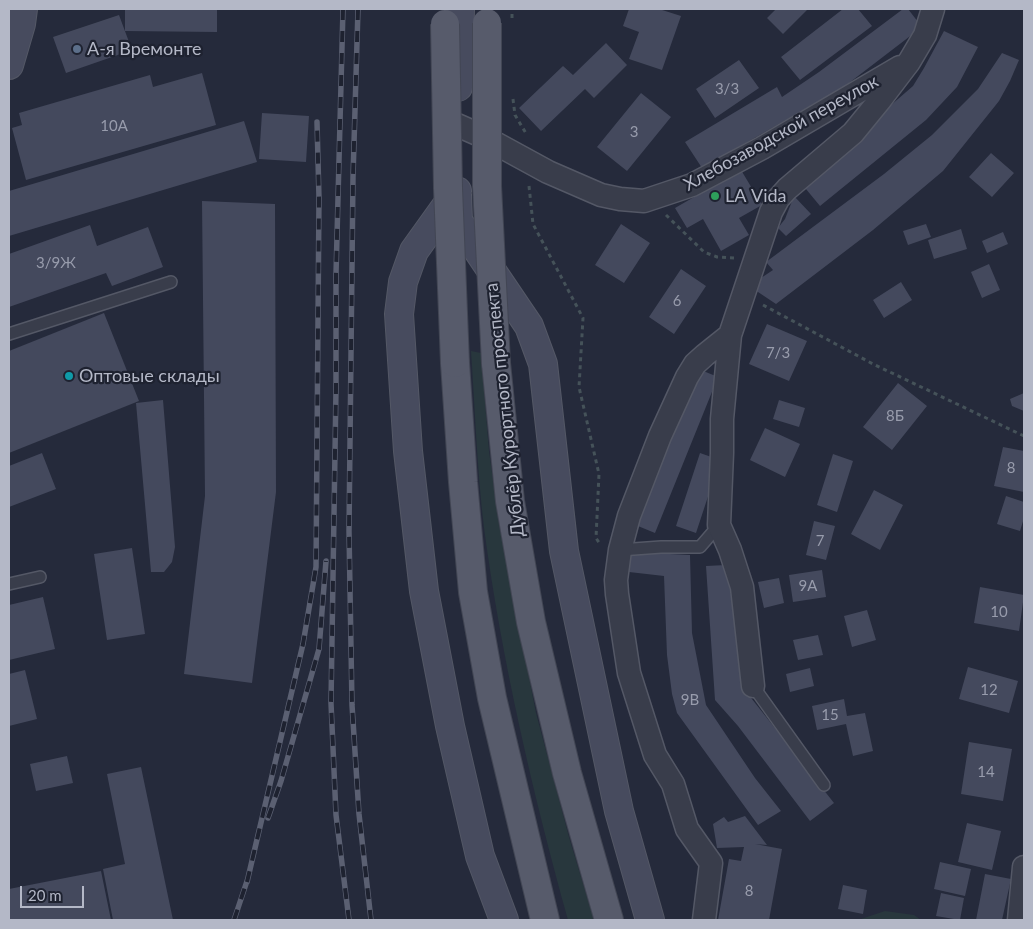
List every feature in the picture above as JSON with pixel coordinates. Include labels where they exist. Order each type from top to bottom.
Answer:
[{"type":"main road","points":[[9,65],[21,24],[23,9]]},
{"type":"main road","points":[[445,9],[448,188],[455,363],[473,592],[492,698],[545,920]]},
{"type":"main road","points":[[460,9],[457,125],[458,221],[529,326],[543,364],[564,551],[619,811],[650,920]]},
{"type":"main road","name":"Дублёр Курортного проспекта","points":[[500,14],[487,186],[496,363],[510,501],[532,622],[567,773],[609,920]]},
{"type":"main road","points":[[457,191],[414,252],[403,282],[399,314],[408,451],[424,591],[450,726],[480,856],[504,920]]},
{"type":"street","points":[[753,686],[742,587],[730,550],[719,525],[722,419],[730,335],[771,212],[778,199],[799,178],[853,133],[910,62],[925,35],[933,9]]},
{"type":"street","name":"Хлебозаводской переулок","points":[[457,125],[482,136],[528,150],[548,172],[602,195],[644,201],[692,185],[762,148],[910,62]]},
{"type":"street","points":[[704,920],[712,863],[687,829],[673,784],[655,755],[629,673],[616,594],[618,559],[630,516],[660,436],[687,376],[695,364],[730,335]]},
{"type":"street","points":[[1019,920],[1024,867]]},
{"type":"lane","points":[[925,35],[947,9]]},
{"type":"lane","points":[[9,334],[171,282]]},
{"type":"lane","points":[[618,559],[661,548],[700,547],[719,525]]},
{"type":"lane","points":[[9,584],[40,577]]},
{"type":"lane","points":[[753,686],[824,785]]},
{"type":"path","points":[[500,14],[512,9]]},
{"type":"path","points":[[512,92],[515,115],[528,150],[533,224],[583,318],[579,387],[599,474],[596,538],[618,559]]},
{"type":"path","points":[[651,199],[683,234],[704,252],[717,257],[740,259],[753,264]]},
{"type":"path","points":[[743,294],[873,364],[1024,436]]},
{"type":"shaded area","points":[[471,351],[481,353],[489,451],[499,524],[536,713],[569,837],[594,920],[568,920],[519,726],[491,578],[484,528]]},
{"type":"shaded area","points":[[885,911],[914,915],[921,920],[858,920]]},
{"type":"building","points":[[125,9],[217,9],[217,32],[125,31]]},
{"type":"building","points":[[629,9],[659,9],[681,16],[662,70],[629,59],[639,32],[623,26]]},
{"type":"building","points":[[776,9],[808,9],[783,34],[767,18]]},
{"type":"building","points":[[843,9],[858,9],[872,26],[800,80],[781,57]]},
{"type":"building","points":[[903,9],[908,9],[922,27],[845,86],[702,168],[685,142],[777,87],[782,97],[819,72]]},
{"type":"building","points":[[119,15],[132,50],[66,73],[53,37]]},
{"type":"building","points":[[944,31],[978,47],[957,87],[926,120],[820,206],[801,183],[913,86]]},
{"type":"building","points":[[606,43],[627,65],[594,98],[585,89],[541,131],[519,108],[563,66],[573,75]]},
{"type":"building","points":[[1002,53],[1019,60],[1010,81],[999,101],[943,171],[873,230],[776,304],[749,286],[773,270],[766,262],[884,174],[932,135],[978,89]]},
{"type":"building","points":[[739,60],[759,88],[715,118],[696,89]]},
{"type":"building","points":[[202,73],[216,125],[26,180],[12,128],[22,125],[19,113],[150,75],[153,87]]},
{"type":"building","points":[[641,93],[671,117],[627,171],[597,147]]},
{"type":"building","points":[[262,113],[309,116],[306,162],[259,159]]},
{"type":"building","points":[[244,121],[257,162],[9,236],[9,191]]},
{"type":"building","points":[[991,153],[1014,173],[992,197],[969,177]]},
{"type":"building","points":[[741,170],[762,205],[739,218],[749,235],[721,251],[703,219],[687,228],[675,208]]},
{"type":"building","points":[[794,196],[811,214],[786,236],[778,228],[785,219]]},
{"type":"building","points":[[202,201],[275,204],[276,492],[252,683],[184,674],[205,496]]},
{"type":"building","points":[[621,224],[650,243],[624,283],[595,265]]},
{"type":"building","points":[[926,224],[931,237],[908,245],[903,231]]},
{"type":"building","points":[[90,225],[97,246],[148,227],[163,267],[112,286],[106,273],[9,307],[9,254]]},
{"type":"building","points":[[961,229],[967,249],[934,259],[928,240]]},
{"type":"building","points":[[1003,232],[1008,244],[987,253],[982,241]]},
{"type":"building","points":[[989,264],[1000,290],[982,298],[971,272]]},
{"type":"building","points":[[681,269],[706,286],[674,334],[649,317]]},
{"type":"building","points":[[901,282],[912,300],[884,318],[873,300]]},
{"type":"building","name":"Оптовые склады","points":[[104,313],[139,401],[9,453],[9,351]]},
{"type":"building","points":[[767,324],[807,341],[789,381],[749,364]]},
{"type":"building","points":[[696,368],[718,377],[655,533],[633,524]]},
{"type":"building","points":[[898,383],[927,406],[892,450],[863,427]]},
{"type":"building","points":[[1024,393],[1024,411],[1012,406],[1010,399]]},
{"type":"building","points":[[163,400],[175,547],[172,562],[164,572],[151,572],[136,403]]},
{"type":"building","points":[[779,400],[805,408],[799,427],[773,419]]},
{"type":"building","points":[[765,428],[800,444],[785,477],[750,460]]},
{"type":"building","points":[[1003,447],[1024,451],[1024,492],[994,486]]},
{"type":"building","points":[[42,453],[56,489],[9,507],[9,466]]},
{"type":"building","points":[[700,453],[720,460],[696,533],[676,526]]},
{"type":"building","points":[[833,454],[853,461],[837,512],[817,505]]},
{"type":"building","points":[[874,490],[903,505],[880,550],[851,534]]},
{"type":"building","points":[[1006,496],[1024,502],[1024,518],[1020,531],[997,524]]},
{"type":"building","points":[[814,521],[835,526],[826,560],[806,555]]},
{"type":"building","points":[[132,548],[145,634],[107,640],[94,554]]},
{"type":"building","points":[[630,552],[690,555],[692,633],[706,705],[755,778],[781,811],[758,825],[677,713],[672,694],[667,655],[664,576],[629,572]]},
{"type":"building","points":[[726,565],[748,694],[834,803],[810,821],[738,726],[715,700],[706,566]]},
{"type":"building","points":[[822,570],[826,597],[793,602],[789,575]]},
{"type":"building","points":[[779,578],[784,603],[764,608],[758,582]]},
{"type":"building","points":[[980,587],[1024,595],[1019,631],[974,623]]},
{"type":"building","points":[[43,597],[55,649],[9,660],[9,605]]},
{"type":"building","points":[[867,610],[876,640],[852,647],[844,616]]},
{"type":"building","points":[[818,635],[823,655],[798,660],[793,640]]},
{"type":"building","points":[[968,667],[1018,681],[1009,713],[959,699]]},
{"type":"building","points":[[810,668],[814,686],[790,692],[786,674]]},
{"type":"building","points":[[25,670],[37,719],[9,726],[9,674]]},
{"type":"building","points":[[844,699],[847,716],[865,713],[873,751],[853,756],[846,724],[817,730],[812,706]]},
{"type":"building","points":[[969,742],[1012,749],[1003,801],[961,794]]},
{"type":"building","points":[[67,756],[73,783],[36,791],[30,764]]},
{"type":"building","points":[[141,767],[173,920],[113,920],[103,869],[125,864],[107,774]]},
{"type":"building","points":[[745,816],[767,845],[755,844],[782,849],[769,920],[718,920],[729,859],[741,861],[744,847],[717,848],[713,824],[724,817],[728,822]]},
{"type":"building","points":[[967,823],[1001,831],[992,870],[958,862]]},
{"type":"building","points":[[940,862],[971,869],[965,896],[934,889]]},
{"type":"building","points":[[101,871],[111,920],[9,920],[9,889]]},
{"type":"building","points":[[985,874],[1011,879],[1002,920],[976,920]]},
{"type":"building","points":[[843,885],[867,890],[863,914],[838,909]]},
{"type":"building","points":[[941,893],[964,898],[960,920],[936,916]]},
{"type":"railway","points":[[343,9],[336,274],[331,703],[336,815],[349,920]]},
{"type":"railway","points":[[358,9],[353,177],[349,531],[352,705],[359,814],[371,920]]},
{"type":"railway","points":[[247,882],[303,644],[316,567],[319,198],[317,122]]},
{"type":"railway","points":[[268,818],[281,781],[319,649],[326,561]]},
{"type":"railway","points":[[234,920],[248,878]]},
{"type":"place","name":"А-я Времонте","points":[[77,49]]},
{"type":"place","name":"LA Vida","points":[[715,196]]},
{"type":"place","name":"Оптовые склады","points":[[69,376]]}]
